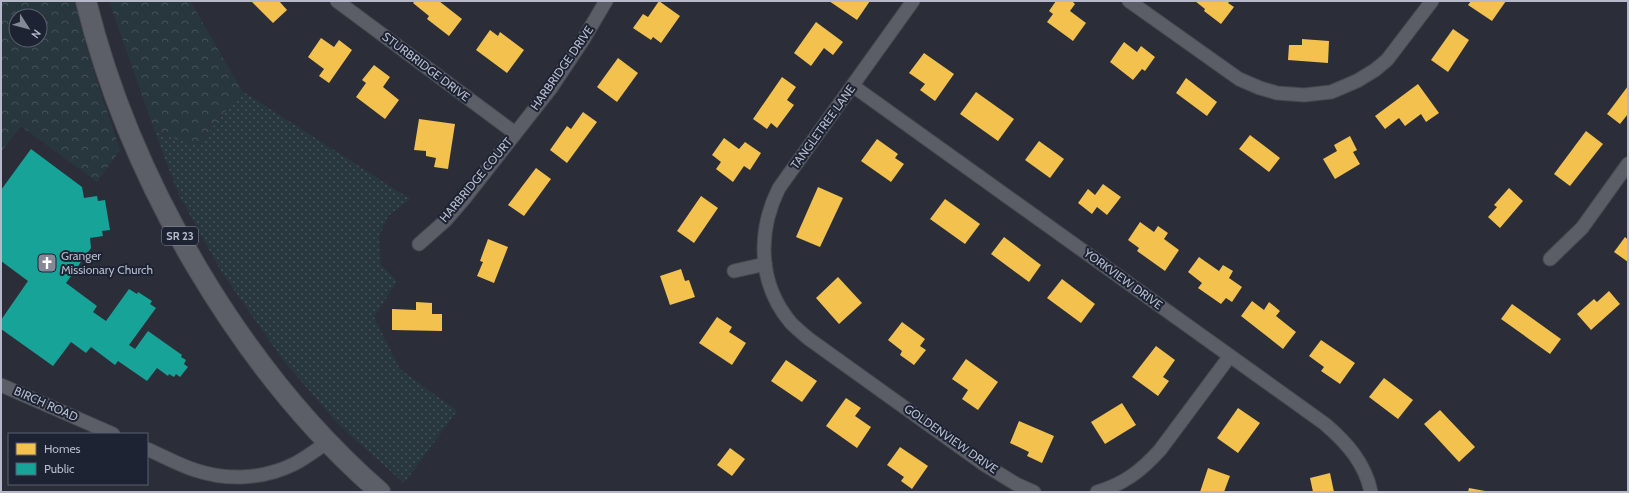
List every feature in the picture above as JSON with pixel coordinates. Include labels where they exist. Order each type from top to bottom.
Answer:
[{"type":"main road","name":"SR 23","points":[[86,1],[124,120],[156,191],[181,238],[231,320],[272,377],[328,442],[380,492]]},
{"type":"street","name":"STURBRIDGE DRIVE","points":[[338,1],[515,133]]},
{"type":"street","name":"HARBRIDGE DRIVE","points":[[515,133],[551,88],[583,40],[606,1]]},
{"type":"street","name":"TANGLETREE LANE","points":[[870,382],[809,339],[792,323],[781,308],[769,281],[765,264],[764,234],[769,211],[779,188],[913,1]]},
{"type":"street","points":[[1129,1],[1239,79],[1260,88],[1294,95],[1331,92],[1356,81],[1375,70],[1387,60],[1432,1]]},
{"type":"street","name":"YORKVIEW DRIVE","points":[[853,86],[1325,424],[1342,439],[1360,462],[1371,492]]},
{"type":"street","name":"HARBRIDGE COURT","points":[[419,244],[464,199],[515,133]]},
{"type":"street","points":[[1550,259],[1582,228],[1628,164]]},
{"type":"street","points":[[734,271],[765,264]]},
{"type":"street","points":[[1097,492],[1126,487],[1160,450],[1230,356]]},
{"type":"street","name":"GOLDENVIEW DRIVE","points":[[870,382],[982,463],[1016,484],[1034,492]]},
{"type":"street","name":"BIRCH ROAD","points":[[1,384],[111,433]]},
{"type":"street","points":[[148,449],[194,470],[223,476],[241,477],[275,472],[294,464],[328,442]]},
{"type":"green space","points":[[1,1],[74,1],[93,70],[120,150],[97,182],[21,126],[1,152]]},
{"type":"green space","points":[[109,1],[190,1],[242,91],[197,146],[155,132]]},
{"type":"green space","points":[[242,91],[410,199],[388,216],[379,236],[381,265],[397,281],[374,317],[400,369],[457,411],[404,483],[340,426],[283,360],[221,271],[179,195],[155,132],[197,146]]},
{"type":"building: Homes","points":[[251,1],[279,1],[287,10],[273,23]]},
{"type":"building: Homes","points":[[415,1],[439,1],[462,19],[449,36],[427,19],[429,16],[413,3]]},
{"type":"building: Homes","points":[[659,1],[680,16],[661,43],[653,37],[651,40],[633,28],[643,14],[648,17]]},
{"type":"building: Homes","points":[[829,1],[870,1],[857,20]]},
{"type":"building: Homes","points":[[1056,1],[1072,1],[1075,4],[1070,11],[1086,23],[1073,41],[1047,22],[1053,14],[1049,11]]},
{"type":"building: Homes","points":[[1195,1],[1230,1],[1228,3],[1234,7],[1221,24],[1204,11],[1205,9]]},
{"type":"building: Homes","points":[[1471,1],[1506,1],[1492,21],[1468,5]]},
{"type":"building: Homes","points":[[816,22],[843,42],[833,55],[824,48],[811,66],[794,53]]},
{"type":"building: Homes","points":[[1453,29],[1469,40],[1448,72],[1431,60]]},
{"type":"building: Homes","points":[[490,30],[498,36],[500,32],[524,50],[507,73],[476,50]]},
{"type":"building: Homes","points":[[321,38],[334,47],[339,40],[352,50],[329,83],[319,76],[324,69],[308,57]]},
{"type":"building: Homes","points":[[1302,39],[1329,41],[1328,63],[1288,60],[1289,45],[1302,45]]},
{"type":"building: Homes","points":[[1124,42],[1137,52],[1141,46],[1155,57],[1145,71],[1142,69],[1133,80],[1110,62]]},
{"type":"building: Homes","points":[[924,53],[954,74],[935,101],[920,90],[925,84],[909,73]]},
{"type":"building: Homes","points":[[618,58],[638,73],[617,102],[597,87]]},
{"type":"building: Homes","points":[[374,65],[390,77],[383,87],[399,100],[385,119],[356,97],[366,83],[362,80]]},
{"type":"building: Homes","points":[[782,77],[796,87],[787,100],[794,105],[777,128],[771,123],[767,129],[753,119]]},
{"type":"building: Homes","points":[[1186,78],[1217,102],[1207,116],[1176,93]]},
{"type":"building: Homes","points":[[1418,84],[1439,113],[1426,122],[1421,114],[1405,126],[1399,118],[1385,129],[1375,116]]},
{"type":"building: Homes","points":[[1628,86],[1628,114],[1620,124],[1607,114]]},
{"type":"building: Homes","points":[[976,92],[1014,119],[998,141],[960,114]]},
{"type":"building: Homes","points":[[583,112],[597,122],[567,163],[550,150],[567,126],[571,129]]},
{"type":"building: Homes","points":[[419,119],[455,124],[448,169],[434,167],[436,158],[426,156],[426,151],[414,150]]},
{"type":"building: Homes","points":[[1586,131],[1603,144],[1570,186],[1554,174]]},
{"type":"building: Homes","points":[[1250,135],[1280,158],[1269,172],[1239,149]]},
{"type":"building: Homes","points":[[1350,136],[1357,150],[1353,152],[1360,164],[1335,179],[1323,159],[1337,151],[1334,145]]},
{"type":"building: Homes","points":[[724,138],[739,149],[745,142],[761,153],[750,170],[744,166],[733,182],[716,169],[721,162],[712,155]]},
{"type":"building: Homes","points":[[877,139],[898,154],[895,158],[904,164],[891,182],[861,161]]},
{"type":"building: Homes","points":[[1039,141],[1064,159],[1050,178],[1025,160]]},
{"type":"building: Homes","points":[[536,168],[551,179],[524,216],[508,205]]},
{"type":"building: Homes","points":[[1103,184],[1121,197],[1107,215],[1097,207],[1092,214],[1078,203],[1088,189],[1095,195]]},
{"type":"building: Homes","points":[[818,187],[843,198],[820,247],[796,237]]},
{"type":"building: Homes","points":[[1509,188],[1523,201],[1500,228],[1488,217],[1497,207],[1494,205]]},
{"type":"building: Homes","points":[[701,196],[718,208],[694,243],[677,231]]},
{"type":"building: Homes","points":[[945,199],[980,224],[965,244],[930,219]]},
{"type":"building: Homes","points":[[1140,222],[1154,232],[1158,226],[1168,233],[1164,239],[1179,250],[1165,271],[1137,251],[1139,248],[1128,240]]},
{"type":"building: Homes","points":[[1004,237],[1041,265],[1029,282],[991,254]]},
{"type":"building: Homes","points":[[1625,237],[1628,240],[1628,262],[1614,252]]},
{"type":"building: Homes","points":[[488,239],[508,247],[494,283],[477,276],[483,262],[480,261]]},
{"type":"building: Homes","points":[[1199,257],[1219,271],[1223,265],[1233,271],[1229,278],[1242,287],[1232,302],[1226,298],[1221,304],[1198,288],[1202,283],[1188,272]]},
{"type":"building: Homes","points":[[681,269],[685,281],[689,280],[695,297],[670,305],[660,276]]},
{"type":"building: Homes","points":[[838,277],[862,303],[839,324],[816,298]]},
{"type":"building: Homes","points":[[1062,279],[1095,304],[1081,323],[1047,298]]},
{"type":"building: Homes","points":[[1609,291],[1620,304],[1591,330],[1577,314],[1594,299],[1597,302]]},
{"type":"building: Homes","points":[[1252,301],[1264,310],[1269,302],[1280,311],[1276,316],[1296,332],[1283,349],[1241,316]]},
{"type":"building: Homes","points":[[416,302],[432,303],[432,314],[442,314],[442,331],[392,330],[392,309],[416,310]]},
{"type":"building: Homes","points":[[1512,304],[1561,339],[1550,354],[1501,319]]},
{"type":"building: Homes","points":[[717,317],[732,327],[729,332],[746,343],[732,365],[699,343]]},
{"type":"building: Homes","points":[[902,322],[925,339],[920,346],[926,350],[914,365],[900,355],[902,351],[888,340]]},
{"type":"building: Homes","points":[[1321,340],[1355,363],[1340,384],[1321,371],[1324,367],[1309,356]]},
{"type":"building: Homes","points":[[1156,346],[1175,360],[1163,377],[1169,381],[1158,396],[1132,377]]},
{"type":"building: Homes","points":[[966,359],[998,382],[978,410],[962,399],[968,390],[952,379]]},
{"type":"building: Homes","points":[[786,360],[817,381],[802,402],[771,381]]},
{"type":"building: Homes","points":[[1384,378],[1413,400],[1398,419],[1369,397]]},
{"type":"building: Homes","points":[[846,398],[861,408],[855,416],[871,427],[857,448],[826,426]]},
{"type":"building: Homes","points":[[1122,403],[1136,425],[1105,444],[1091,422]]},
{"type":"building: Homes","points":[[1238,408],[1260,423],[1238,453],[1217,438]]},
{"type":"building: Homes","points":[[1440,410],[1475,447],[1459,462],[1424,424]]},
{"type":"building: Homes","points":[[1019,421],[1054,436],[1042,463],[1027,456],[1029,452],[1010,443]]},
{"type":"building: Homes","points":[[900,447],[928,466],[912,489],[901,481],[904,477],[887,465]]},
{"type":"building: Homes","points":[[730,448],[745,459],[732,476],[717,465]]},
{"type":"building: Homes","points":[[1208,468],[1230,476],[1224,492],[1200,492]]},
{"type":"building: Homes","points":[[1330,473],[1334,492],[1313,492],[1310,478]]},
{"type":"building: Homes","points":[[1469,488],[1485,491],[1485,492],[1468,492]]},
{"type":"building: Public","name":"Granger Missionary Church","points":[[31,149],[82,187],[84,198],[97,196],[98,201],[105,200],[110,230],[102,231],[103,236],[90,238],[91,248],[66,283],[97,306],[93,312],[106,321],[129,289],[137,294],[138,292],[152,301],[150,304],[156,308],[129,345],[135,349],[148,331],[182,355],[181,357],[186,360],[184,364],[188,367],[180,377],[176,374],[174,377],[169,374],[168,376],[157,368],[147,381],[118,361],[115,365],[91,347],[86,353],[71,342],[53,366],[1,329],[1,320],[28,281],[1,261],[1,190]]},
{"type":"place","name":"Granger Missionary Church","points":[[47,263]]}]
